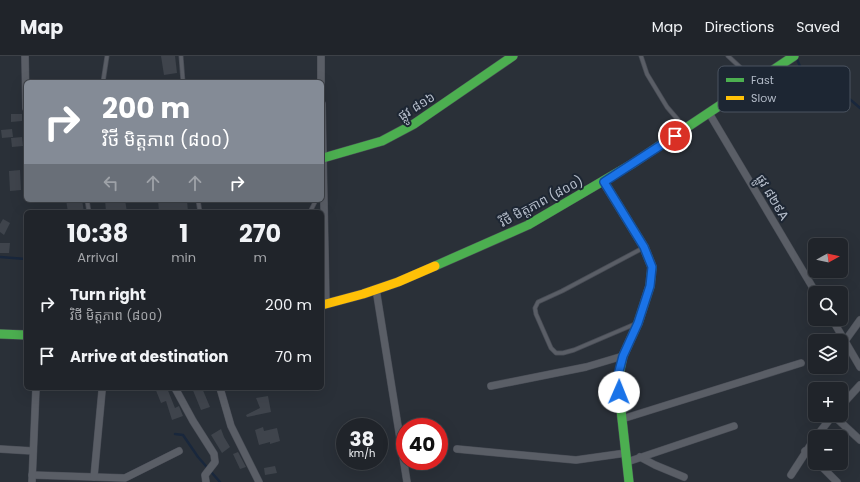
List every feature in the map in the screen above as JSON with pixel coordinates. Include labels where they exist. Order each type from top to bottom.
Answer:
[{"type":"main road","name":"ផ្លូវ ៨១៦","points":[[324,158],[382,141],[414,124],[513,56]]},
{"type":"main road","name":"វិថី មិត្តភាព (៨០០)","points":[[780,66],[792,58]]},
{"type":"main road","name":"វិថី មិត្តភាព (៨០០)","points":[[324,305],[398,282],[528,225],[604,182],[718,107]]},
{"type":"main road","points":[[604,182],[644,247],[652,267],[650,286],[638,323],[623,356],[618,375],[629,482]]},
{"type":"main road","points":[[0,334],[24,335]]},
{"type":"street","points":[[25,56],[25,80]]},
{"type":"street","points":[[321,56],[321,80]]},
{"type":"street","name":"ផ្លូវ ៨២៩A","points":[[709,113],[812,286]]},
{"type":"street","points":[[324,158],[324,305]]},
{"type":"street","points":[[376,289],[407,482]]},
{"type":"street","points":[[848,337],[860,320]]},
{"type":"street","points":[[848,346],[860,366]]},
{"type":"street","points":[[491,386],[586,367],[623,356]]},
{"type":"street","points":[[622,419],[801,363]]},
{"type":"street","points":[[848,398],[860,385]]},
{"type":"street","points":[[36,390],[32,479],[94,477],[124,480],[179,451]]},
{"type":"street","points":[[176,390],[192,421],[214,454],[215,462],[206,479]]},
{"type":"street","points":[[221,390],[231,426],[259,482]]},
{"type":"street","points":[[94,477],[102,391]]},
{"type":"street","points":[[821,430],[828,422]]},
{"type":"street","points":[[841,422],[860,440]]},
{"type":"street","points":[[457,449],[576,460],[640,457],[734,426]]},
{"type":"street","points":[[791,474],[808,448]]},
{"type":"street","points":[[0,449],[33,451]]},
{"type":"street","points":[[640,457],[654,465],[684,477]]},
{"type":"street","points":[[825,470],[837,482]]},
{"type":"lane","points":[[103,80],[107,56]]},
{"type":"lane","points":[[181,56],[183,80]]},
{"type":"lane","points":[[641,56],[647,74],[668,107],[686,128]]},
{"type":"lane","points":[[728,56],[739,66]]},
{"type":"lane","points":[[638,323],[574,350],[556,353],[551,348],[536,314],[535,308],[538,302],[562,291],[644,247]]},
{"type":"building","points":[[161,56],[175,56],[177,73],[164,75]]},
{"type":"building","points":[[11,114],[22,114],[22,121],[11,122]]},
{"type":"building","points":[[12,129],[13,137],[2,138],[1,130]]},
{"type":"building","points":[[22,137],[23,146],[12,147],[11,138]]},
{"type":"building","points":[[20,170],[21,190],[10,191],[9,171]]},
{"type":"building","points":[[66,202],[82,202],[84,210],[68,210]]},
{"type":"building","points":[[105,202],[125,202],[127,210],[106,210]]},
{"type":"building","points":[[158,202],[187,202],[188,210],[159,210]]},
{"type":"building","points":[[3,219],[10,223],[4,235],[0,232],[0,224]]},
{"type":"building","points":[[0,243],[10,243],[9,253],[0,253]]},
{"type":"building","points":[[156,390],[168,390],[175,408],[179,406],[183,416],[172,420],[166,401],[161,403]]},
{"type":"building","points":[[193,390],[203,390],[210,407],[201,410]]},
{"type":"building","points":[[268,396],[271,412],[247,417],[246,415],[260,408],[256,398]]},
{"type":"building","points":[[263,427],[264,431],[277,428],[280,441],[259,445],[255,430]]},
{"type":"building","points":[[221,429],[230,447],[222,453],[211,435]]},
{"type":"building","points":[[238,452],[246,467],[240,469],[233,454]]},
{"type":"building","points":[[275,466],[277,473],[265,475],[264,468]]},
{"type":"waterway","points":[[796,57],[800,66]]},
{"type":"waterway","points":[[850,100],[860,108]]},
{"type":"waterway","points":[[0,257],[24,259]]},
{"type":"waterway","points":[[175,434],[183,435],[198,457],[220,482]]},
{"type":"traffic: fast","points":[[324,158],[382,141],[414,124],[513,56]]},
{"type":"traffic: fast","points":[[779,66],[794,56]]},
{"type":"traffic: fast","points":[[435,266],[528,225],[632,164],[718,107]]},
{"type":"traffic: fast","points":[[604,182],[644,247],[652,267],[650,286],[638,323],[623,356],[619,375],[619,392],[629,482]]},
{"type":"traffic: fast","points":[[0,334],[24,335]]},
{"type":"traffic: slow","points":[[324,304],[363,294],[398,282],[435,266]]},
{"type":"route","points":[[619,392],[618,375],[623,356],[638,323],[650,286],[652,267],[644,247],[604,182],[675,136]]}]
